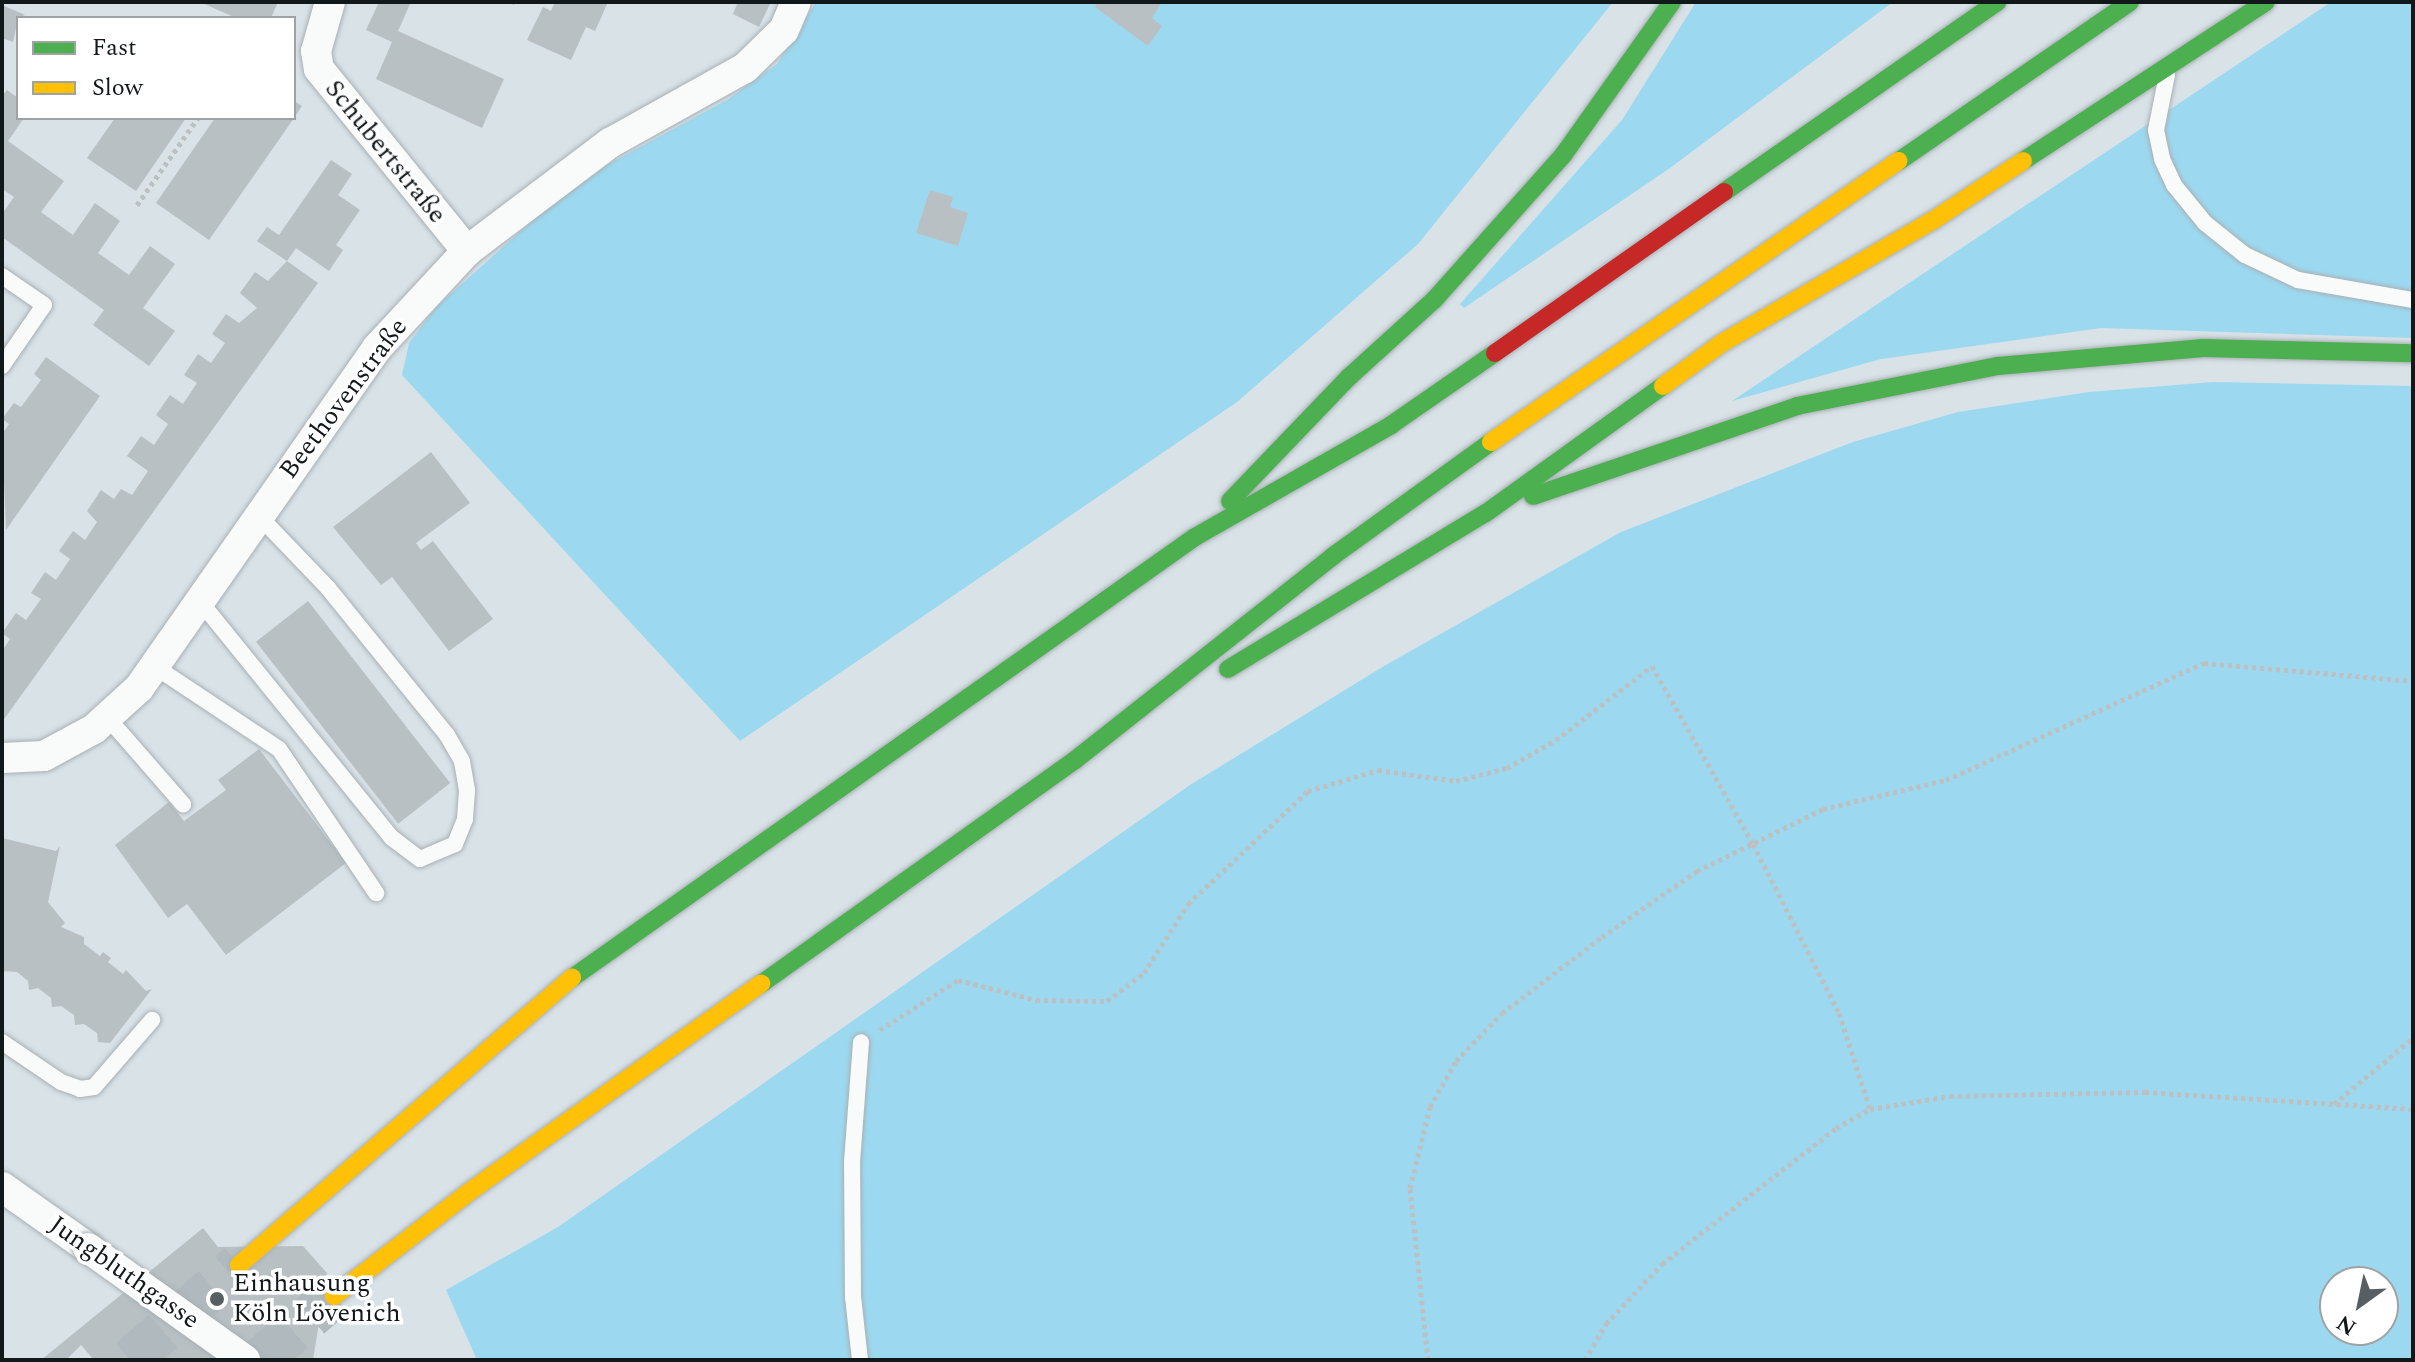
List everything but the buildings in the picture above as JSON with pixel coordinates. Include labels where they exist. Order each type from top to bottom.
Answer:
[{"type":"highway","points":[[1195,537],[1349,377],[1434,300],[1554,165],[1672,2]]},
{"type":"highway","points":[[239,1265],[574,976],[1195,537],[1391,425],[1997,2]]},
{"type":"highway","points":[[334,1296],[469,1192],[1075,760],[1333,556],[1507,431],[2130,2]]},
{"type":"highway","points":[[1075,760],[1486,513],[1722,343],[1932,221],[2266,2]]},
{"type":"highway","points":[[1486,513],[1699,435],[1797,406],[1957,373],[2096,354],[2203,348],[2413,353]]},
{"type":"street","name":"Schubertstraße","points":[[330,2],[316,51],[319,69],[467,251]]},
{"type":"street","name":"Beethovenstraße","points":[[2,758],[44,756],[107,717],[154,666],[377,348],[467,251],[610,143],[745,68],[784,30],[796,2]]},
{"type":"street","name":"Jungbluthgasse","points":[[2,1187],[245,1360]]},
{"type":"lane","points":[[2168,68],[2158,144],[2174,185],[2205,223],[2245,255],[2298,280],[2413,300]]},
{"type":"lane","points":[[2,276],[44,305],[2,366]]},
{"type":"lane","points":[[199,600],[392,838],[420,859],[455,844],[465,819],[467,790],[462,761],[447,735],[328,588],[258,515]]},
{"type":"lane","points":[[154,666],[279,749],[376,893]]},
{"type":"lane","points":[[107,717],[183,804]]},
{"type":"lane","points":[[2,1042],[61,1082],[80,1089],[94,1087],[152,1020]]},
{"type":"lane","points":[[860,1360],[853,1297],[852,1162],[861,1042]]},
{"type":"path","points":[[137,205],[197,120]]},
{"type":"path","points":[[1428,1360],[1410,1188],[1430,1107],[1456,1061],[1502,1013],[1602,937],[1697,871],[1823,809],[1946,780],[2204,663],[2413,681]]},
{"type":"path","points":[[861,1042],[958,980],[1036,1000],[1107,1001],[1144,973],[1188,904],[1308,791],[1378,770],[1456,781],[1507,768],[1556,740],[1652,666],[1753,844],[1839,1013],[1870,1109]]},
{"type":"path","points":[[2333,1104],[2413,1038]]},
{"type":"path","points":[[1585,1360],[1606,1324],[1662,1264],[1836,1128],[1870,1109],[1950,1096],[2145,1092],[2413,1109]]},
{"type":"shaded area","points":[[816,2],[1613,2],[1418,244],[1237,402],[740,741],[402,375],[409,343],[437,306],[539,215],[605,166],[727,100],[777,64]]},
{"type":"shaded area","points":[[1696,2],[1893,2],[1670,168],[1464,308],[1460,304],[1622,120]]},
{"type":"shaded area","points":[[2331,2],[2413,2],[2413,338],[2101,328],[1881,359],[1732,401]]},
{"type":"shaded area","points":[[2213,382],[2413,386],[2413,1360],[477,1360],[446,1290],[558,1227],[1190,785],[1384,666],[1621,532],[1853,442],[1958,412],[2089,392]]},
{"type":"tunnel","points":[[130,1360],[239,1265]]},
{"type":"tunnel","points":[[260,1360],[334,1296]]},
{"type":"traffic: fast","points":[[1230,501],[1349,377],[1434,300],[1564,154],[1672,2]]},
{"type":"traffic: fast","points":[[1724,192],[1997,2]]},
{"type":"traffic: fast","points":[[1899,161],[2130,2]]},
{"type":"traffic: fast","points":[[2023,161],[2266,2]]},
{"type":"traffic: fast","points":[[1533,496],[1797,406],[1998,366],[2203,348],[2413,353]]},
{"type":"traffic: fast","points":[[572,978],[1195,537],[1391,425],[1495,353]]},
{"type":"traffic: fast","points":[[1228,669],[1486,513],[1663,386]]},
{"type":"traffic: fast","points":[[761,984],[1075,760],[1333,556],[1491,442]]},
{"type":"traffic: slow","points":[[1491,442],[1899,161]]},
{"type":"traffic: slow","points":[[1663,386],[1722,343],[1932,221],[2023,161]]},
{"type":"traffic: slow","points":[[239,1265],[572,978]]},
{"type":"traffic: slow","points":[[334,1296],[469,1192],[761,984]]},
{"type":"traffic: jam","points":[[1495,353],[1724,192]]},
{"type":"place","name":"Einhausung Köln Lövenich","points":[[217,1299]]}]
